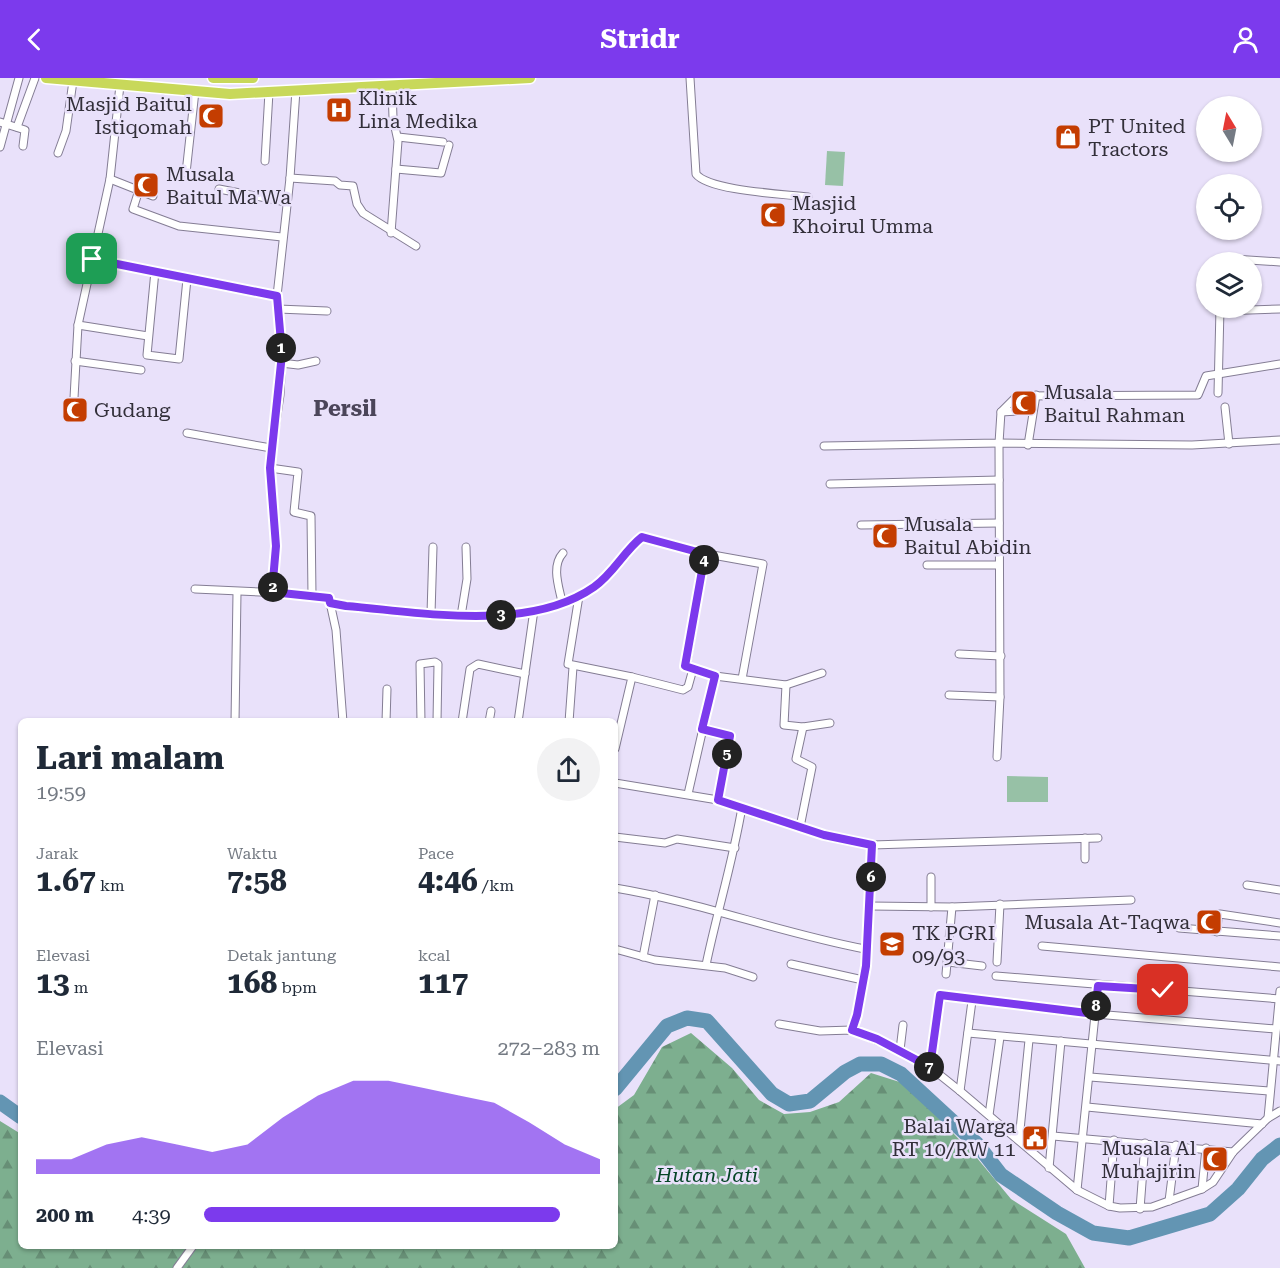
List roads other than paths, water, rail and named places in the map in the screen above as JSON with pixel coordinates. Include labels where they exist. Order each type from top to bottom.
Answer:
[{"type":"highway","points":[[46,78],[230,94],[530,78]]},
{"type":"highway","points":[[213,78],[253,78]]},
{"type":"street","points":[[0,147],[3,123],[19,78]]},
{"type":"street","points":[[17,127],[34,78]]},
{"type":"street","points":[[690,78],[696,174],[700,180],[729,187],[808,197]]},
{"type":"street","points":[[58,153],[66,131],[73,81]]},
{"type":"street","points":[[75,398],[78,325],[110,178],[120,85]]},
{"type":"street","points":[[391,233],[398,137],[393,118],[392,87]]},
{"type":"street","points":[[272,592],[276,546],[270,468],[281,363],[277,296],[290,178],[296,90]]},
{"type":"street","points":[[186,173],[195,91]]},
{"type":"street","points":[[264,161],[269,92]]},
{"type":"street","points":[[3,123],[25,130],[24,146]]},
{"type":"street","points":[[396,169],[441,173],[446,143],[398,137]]},
{"type":"street","points":[[110,178],[153,196]]},
{"type":"street","points":[[290,178],[335,181],[340,185],[353,186],[359,210],[391,233],[416,246]]},
{"type":"street","points":[[219,189],[286,202]]},
{"type":"street","points":[[139,190],[133,209],[179,225],[282,237]]},
{"type":"street","points":[[92,259],[277,296]]},
{"type":"street","points":[[1262,261],[1280,262]]},
{"type":"street","points":[[155,271],[147,355],[179,359],[187,279]]},
{"type":"street","points":[[278,309],[327,311]]},
{"type":"street","points":[[1262,309],[1280,309]]},
{"type":"street","points":[[1218,393],[1220,318]]},
{"type":"street","points":[[78,325],[148,336]]},
{"type":"street","points":[[75,361],[141,370]]},
{"type":"street","points":[[281,363],[298,365],[316,361]]},
{"type":"street","points":[[997,757],[1001,656],[998,565],[1001,412],[1014,401],[1016,396],[1197,395],[1205,377],[1280,364]]},
{"type":"street","points":[[1028,445],[1036,395]]},
{"type":"street","points":[[1226,407],[1229,444]]},
{"type":"street","points":[[1001,412],[1033,410]]},
{"type":"street","points":[[187,433],[272,448]]},
{"type":"street","points":[[824,446],[999,443],[1028,445],[1229,444],[1280,440]]},
{"type":"street","points":[[270,468],[298,472],[294,512],[311,516],[312,595]]},
{"type":"street","points":[[830,484],[999,480]]},
{"type":"street","points":[[861,525],[999,523]]},
{"type":"street","points":[[195,589],[312,595],[330,601],[431,614],[491,616],[534,610],[579,596],[600,583],[642,537],[705,554],[761,562],[764,568],[742,679]]},
{"type":"street","points":[[431,614],[432,547]]},
{"type":"street","points":[[461,616],[467,579],[466,547]]},
{"type":"street","points":[[562,602],[556,570],[559,558],[563,554]]},
{"type":"street","points":[[705,554],[685,665],[715,676],[786,685],[822,673]]},
{"type":"street","points":[[927,565],[998,565]]},
{"type":"street","points":[[236,718],[237,592]]},
{"type":"street","points":[[579,596],[578,613],[567,661],[573,667],[632,677],[683,690],[688,687],[693,669]]},
{"type":"street","points":[[330,601],[336,630],[343,718]]},
{"type":"street","points":[[519,718],[534,610]]},
{"type":"street","points":[[959,654],[1001,656]]},
{"type":"street","points":[[421,718],[420,664],[438,664],[437,718]]},
{"type":"street","points":[[463,718],[470,669],[473,666],[478,664],[525,674]]},
{"type":"street","points":[[569,718],[573,667]]},
{"type":"street","points":[[688,794],[715,676]]},
{"type":"street","points":[[618,736],[632,677]]},
{"type":"street","points":[[786,685],[784,725],[802,727],[830,723]]},
{"type":"street","points":[[386,718],[387,689]]},
{"type":"street","points":[[949,695],[1000,697]]},
{"type":"street","points":[[490,718],[491,711]]},
{"type":"street","points":[[800,827],[812,767],[796,759],[802,727]]},
{"type":"street","points":[[702,729],[730,736],[718,800]]},
{"type":"street","points":[[618,783],[718,800],[800,827],[872,845],[1098,838]]},
{"type":"street","points":[[706,965],[717,910],[735,848],[742,807]]},
{"type":"street","points":[[618,837],[665,843],[677,839],[735,848]]},
{"type":"street","points":[[1084,859],[1085,838]]},
{"type":"street","points":[[852,1030],[863,981],[870,906],[872,845]]},
{"type":"street","points":[[931,906],[932,877]]},
{"type":"street","points":[[1247,885],[1280,890]]},
{"type":"street","points":[[618,889],[717,910],[814,939],[865,949]]},
{"type":"street","points":[[643,957],[655,895]]},
{"type":"street","points":[[870,906],[952,907],[1131,900]]},
{"type":"street","points":[[997,962],[1000,904]]},
{"type":"street","points":[[946,974],[952,907]]},
{"type":"street","points":[[1217,932],[1220,914],[1280,923]]},
{"type":"street","points":[[1179,928],[1280,936]]},
{"type":"street","points":[[1042,946],[1280,967]]},
{"type":"street","points":[[618,950],[643,957],[706,965],[753,977]]},
{"type":"street","points":[[948,962],[982,966]]},
{"type":"street","points":[[791,964],[863,981]]},
{"type":"street","points":[[996,976],[1280,999]]},
{"type":"street","points":[[1077,1190],[1088,1107],[1098,986]]},
{"type":"street","points":[[1265,1121],[1269,1091],[1277,1060],[1276,1029],[1280,991]]},
{"type":"street","points":[[930,1067],[940,995],[972,1001],[1095,1014],[1276,1029]]},
{"type":"street","points":[[960,1091],[972,1001]]},
{"type":"street","points":[[779,1024],[820,1031],[852,1030],[900,1050],[930,1067],[1077,1190],[1109,1206],[1140,1209],[1202,1189],[1213,1182],[1233,1152],[1265,1121],[1280,1112]]},
{"type":"street","points":[[900,1050],[903,1025]]},
{"type":"street","points":[[968,1033],[1093,1046],[1277,1060]]},
{"type":"street","points":[[989,1115],[1000,1037]]},
{"type":"street","points":[[1018,1140],[1029,1040]]},
{"type":"street","points":[[1049,1168],[1061,1041]]},
{"type":"street","points":[[1090,1077],[1269,1091]]},
{"type":"street","points":[[1088,1107],[1265,1121]]},
{"type":"street","points":[[1053,1136],[1176,1145],[1233,1152]]},
{"type":"street","points":[[1109,1206],[1114,1140]]},
{"type":"street","points":[[1140,1209],[1145,1143]]},
{"type":"street","points":[[1169,1201],[1176,1145]]},
{"type":"street","points":[[1202,1189],[1206,1148]]},
{"type":"street","points":[[177,1268],[191,1249]]},
{"type":"waterway","points":[[618,1085],[667,1026],[687,1018],[707,1021],[772,1094],[789,1104],[810,1101],[845,1072],[860,1064],[881,1064],[901,1074],[977,1144],[1001,1175],[1057,1213],[1093,1233],[1129,1238],[1210,1214],[1238,1189],[1262,1159],[1280,1145]]},
{"type":"waterway","points":[[0,1102],[18,1115]]},
{"type":"place","name":"Klinik Lina Medika","points":[[339,110]]},
{"type":"place","name":"Masjid Baitul Istiqomah","points":[[211,116]]},
{"type":"place","name":"PT United Tractors","points":[[1068,137]]},
{"type":"place","name":"Musala Baitul Ma'Wa","points":[[146,185]]},
{"type":"place","name":"Masjid Khoirul Umma","points":[[773,215]]},
{"type":"place","name":"Musala Baitul Rahman","points":[[1024,403]]},
{"type":"place","name":"Gudang","points":[[75,410]]},
{"type":"place","name":"Musala Baitul Abidin","points":[[885,536]]},
{"type":"place","name":"Musala At-Taqwa","points":[[1209,922]]},
{"type":"place","name":"TK PGRI 09/93","points":[[892,944]]},
{"type":"place","name":"Balai Warga RT 10/RW 11","points":[[1035,1138]]},
{"type":"place","name":"Musala Al Muhajirin","points":[[1215,1159]]},
{"type":"district","name":"Persil","points":[[345,408]]},
{"type":"park label","name":"Hutan Jati","points":[[707,1175]]}]
